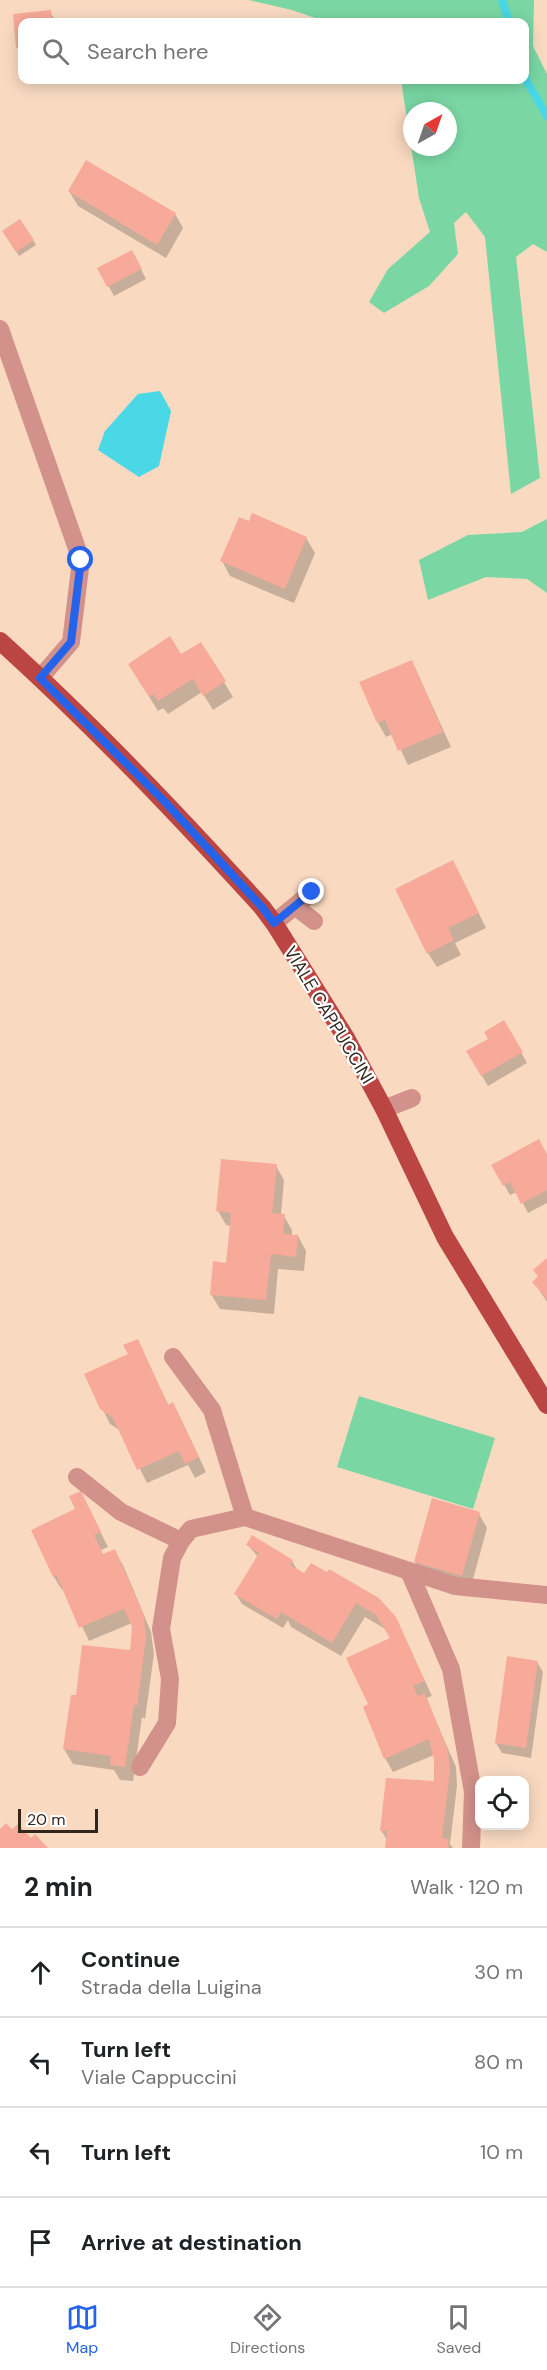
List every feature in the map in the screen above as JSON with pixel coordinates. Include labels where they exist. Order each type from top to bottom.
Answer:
[{"type":"main road","name":"VIALE CAPPUCCINI","points":[[0,641],[164,801],[262,907],[274,923],[346,1038],[384,1109],[445,1237],[547,1405]]},
{"type":"street","points":[[0,329],[81,560],[71,642],[40,678]]},
{"type":"street","points":[[274,923],[312,892]]},
{"type":"street","points":[[296,907],[314,921]]},
{"type":"street","points":[[384,1109],[412,1098]]},
{"type":"street","points":[[173,1357],[212,1410],[245,1517]]},
{"type":"street","points":[[77,1477],[121,1512],[181,1541]]},
{"type":"street","points":[[140,1767],[167,1723],[170,1679],[161,1629],[172,1558],[191,1528],[245,1517],[454,1586],[547,1595]]},
{"type":"street","points":[[409,1571],[451,1669],[473,1792],[471,1848]]},
{"type":"green space","points":[[249,0],[534,0],[533,46],[547,74],[547,252],[533,244],[516,257],[540,478],[511,494],[485,237],[466,212],[454,223],[458,254],[429,286],[384,313],[369,302],[388,269],[430,232],[419,198],[413,156],[457,156],[457,102],[404,102],[402,84],[529,84],[529,18],[315,18]]},
{"type":"green space","points":[[547,519],[547,593],[527,579],[486,577],[428,600],[419,560],[468,535],[522,532]]},
{"type":"green space","points":[[359,1396],[495,1438],[473,1509],[337,1467]]},
{"type":"water","points":[[160,391],[171,411],[159,466],[139,477],[98,450],[105,431],[138,394]]},
{"type":"building","points":[[51,10],[52,18],[18,18],[18,48],[16,48],[13,14]]},
{"type":"building","points":[[86,160],[176,213],[157,245],[68,191]]},
{"type":"building","points":[[20,219],[34,240],[16,252],[2,231]]},
{"type":"building","points":[[132,250],[142,269],[107,287],[97,268]]},
{"type":"building","points":[[252,513],[307,537],[285,589],[220,561],[239,517],[249,521]]},
{"type":"building","points":[[170,636],[181,654],[201,642],[226,681],[203,696],[193,679],[158,701],[153,694],[149,697],[128,664]]},
{"type":"building","points":[[412,660],[443,732],[398,751],[385,720],[377,723],[359,682]]},
{"type":"building","points":[[453,860],[479,913],[448,928],[454,940],[427,954],[395,889]]},
{"type":"building","points":[[504,1020],[523,1052],[481,1076],[466,1051],[488,1039],[484,1032]]},
{"type":"building","points":[[539,1139],[547,1154],[547,1190],[521,1204],[510,1182],[503,1186],[491,1165]]},
{"type":"building","points":[[221,1159],[277,1164],[272,1213],[285,1214],[283,1234],[298,1235],[296,1257],[271,1254],[266,1300],[210,1295],[213,1261],[226,1263],[231,1213],[216,1211]]},
{"type":"building","points":[[547,1258],[547,1299],[532,1282],[538,1276],[533,1270]]},
{"type":"building","points":[[138,1339],[168,1405],[173,1402],[199,1457],[185,1464],[179,1451],[137,1470],[113,1418],[100,1409],[84,1374],[128,1354],[123,1345]]},
{"type":"building","points":[[81,1491],[101,1532],[94,1535],[103,1554],[115,1549],[144,1616],[146,1638],[137,1706],[134,1704],[125,1767],[110,1765],[111,1756],[63,1749],[71,1695],[76,1695],[82,1645],[130,1650],[132,1627],[124,1609],[79,1628],[56,1574],[53,1577],[31,1530],[75,1509],[69,1496]]},
{"type":"building","points":[[432,1498],[480,1512],[462,1576],[414,1562]]},
{"type":"building","points":[[252,1535],[293,1560],[290,1565],[304,1573],[311,1563],[327,1572],[329,1569],[379,1598],[396,1617],[425,1681],[413,1686],[418,1696],[425,1693],[448,1751],[450,1770],[442,1838],[449,1839],[448,1848],[385,1848],[387,1831],[380,1831],[386,1778],[434,1781],[434,1761],[429,1739],[384,1759],[363,1707],[368,1704],[346,1658],[390,1638],[376,1615],[356,1603],[332,1643],[281,1612],[277,1619],[234,1594],[259,1553],[246,1545]]},
{"type":"building","points":[[507,1656],[538,1661],[526,1748],[495,1743]]},
{"type":"building","points":[[6,1823],[12,1829],[18,1824],[31,1838],[35,1834],[48,1848],[0,1848],[0,1829]]},
{"type":"waterway","points":[[502,0],[508,18]]},
{"type":"waterway","points":[[528,84],[547,116]]},
{"type":"route","points":[[81,560],[71,642],[40,678],[164,801],[262,907],[274,923],[312,892]]}]
